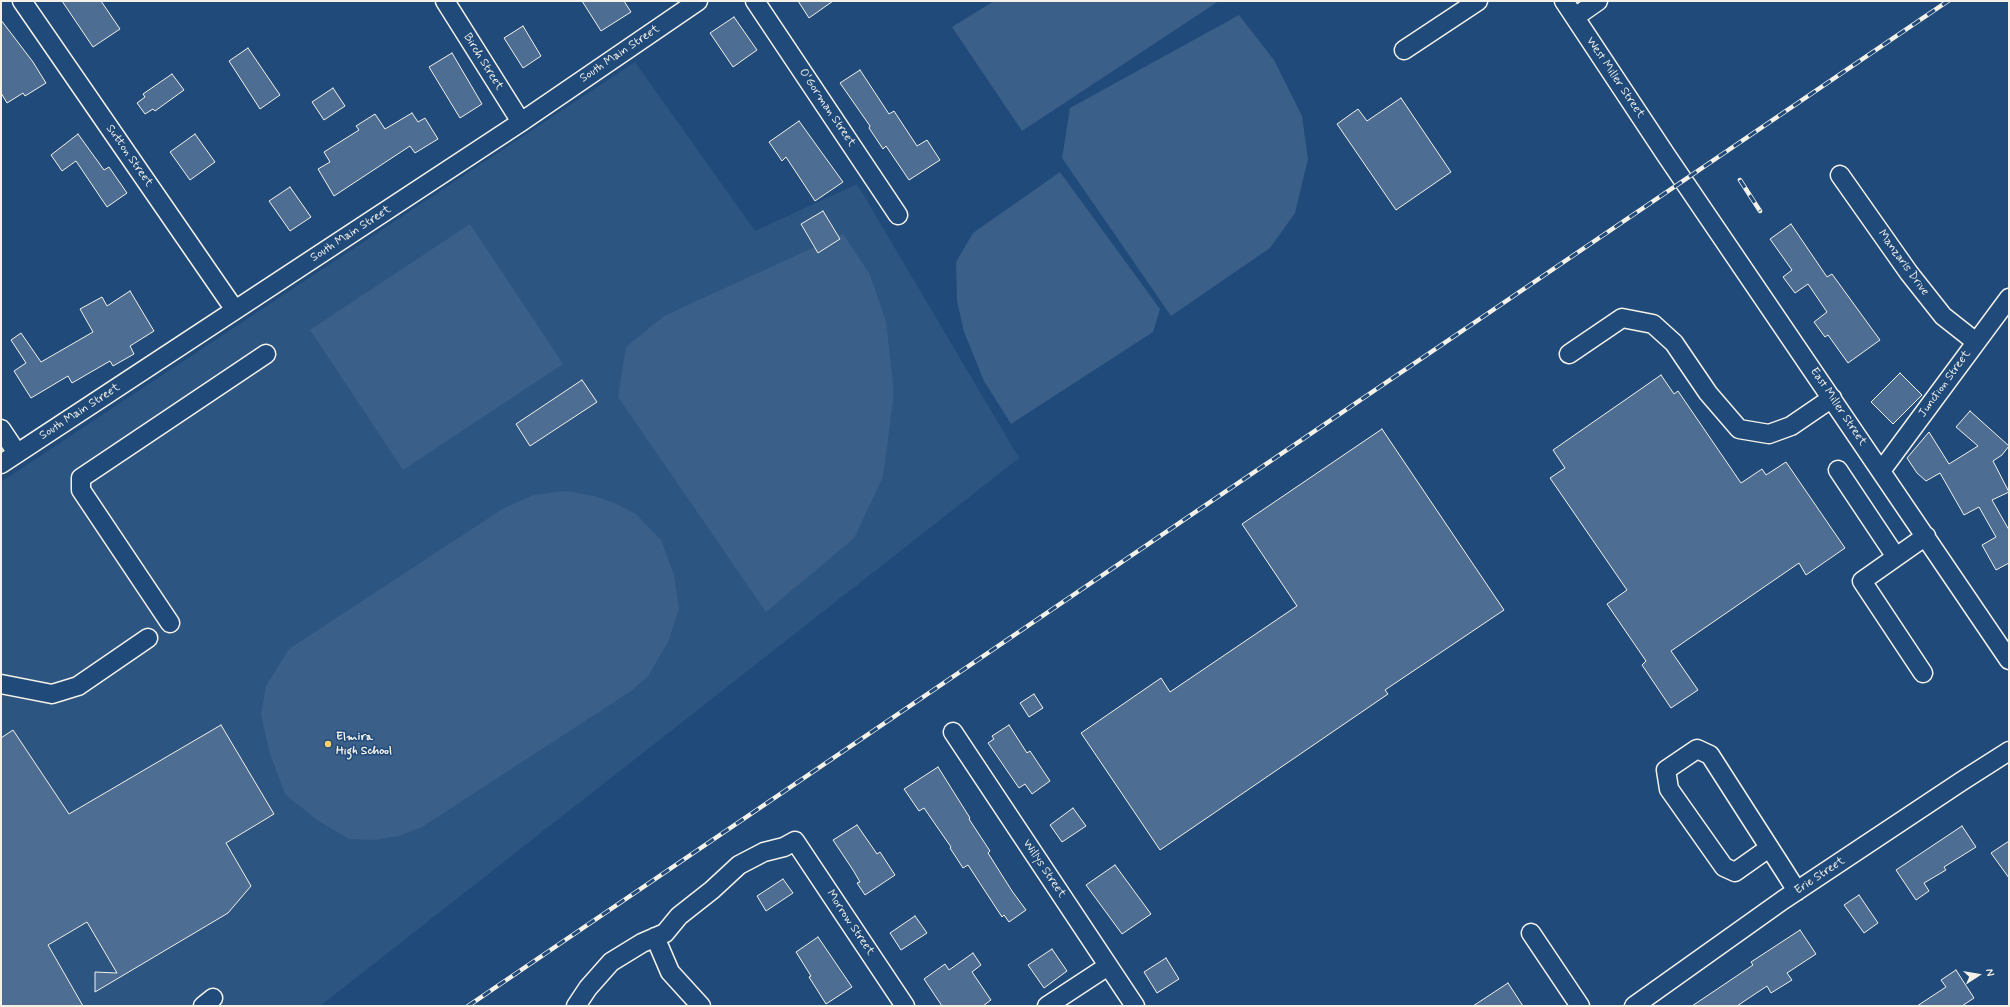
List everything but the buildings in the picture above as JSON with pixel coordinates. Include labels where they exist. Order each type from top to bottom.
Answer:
[{"type":"street","name":"Sutton Street","points":[[22,1],[235,310]]},
{"type":"street","name":"Birch Street","points":[[445,1],[521,122]]},
{"type":"street","name":"South Main Street","points":[[1,464],[521,122],[698,1]]},
{"type":"street","name":"O'Gorman Street","points":[[755,1],[898,215]]},
{"type":"street","points":[[1404,50],[1478,1]]},
{"type":"street","name":"West Miller Street","points":[[1564,1],[1666,155]]},
{"type":"street","points":[[1575,17],[1598,1]]},
{"type":"street","name":"East Miller Street","points":[[1666,155],[2009,660]]},
{"type":"street","name":"Manzaris Drive","points":[[1840,175],[1909,273],[1943,316],[1976,342]]},
{"type":"street","name":"Junction Street","points":[[1881,471],[2009,298]]},
{"type":"street","points":[[1569,354],[1622,318],[1653,324],[1674,343],[1708,393],[1739,429],[1769,434],[1791,426],[1832,398]]},
{"type":"street","points":[[170,623],[81,490],[81,478],[266,354]]},
{"type":"street","points":[[1,429],[17,453]]},
{"type":"street","points":[[1838,470],[1896,557]]},
{"type":"street","points":[[1923,673],[1862,581],[1926,536]]},
{"type":"street","points":[[1,684],[52,694],[78,686],[148,638]]},
{"type":"street","name":"Willys Street","points":[[953,732],[1135,1006]]},
{"type":"street","points":[[1769,848],[1735,872],[1724,867],[1669,789],[1666,770],[1696,749],[1710,755],[1797,891]]},
{"type":"street","name":"Erie Street","points":[[1634,1006],[1797,891],[2009,751]]},
{"type":"street","name":"Morrow Street","points":[[655,937],[665,933],[679,916],[712,890],[739,865],[764,852],[784,847],[795,841],[905,1006]]},
{"type":"street","points":[[1531,933],[1580,1006]]},
{"type":"street","points":[[576,1006],[588,988],[611,962],[655,937],[670,972],[701,1006]]},
{"type":"street","points":[[1047,1006],[1108,966]]},
{"type":"shaded area","points":[[994,1],[1219,1],[1022,131],[952,27]]},
{"type":"shaded area","points":[[1239,15],[1274,60],[1302,116],[1308,159],[1295,213],[1270,248],[1171,316],[1062,158],[1070,108]]},
{"type":"shaded area","name":"Elmira High School","points":[[635,62],[755,231],[857,184],[1019,458],[320,1006],[1,1006],[1,482]]},
{"type":"shaded area","points":[[1060,172],[1160,309],[1153,332],[1011,424],[984,381],[964,332],[957,301],[956,262],[973,233]]},
{"type":"shaded area","points":[[470,224],[563,364],[403,470],[310,330]]},
{"type":"shaded area","points":[[843,234],[869,273],[886,321],[894,393],[883,477],[854,538],[766,612],[618,397],[626,347],[664,316]]},
{"type":"shaded area","points":[[566,491],[594,496],[617,504],[636,514],[661,540],[674,575],[679,609],[668,642],[648,676],[631,691],[422,827],[399,836],[373,840],[349,839],[317,820],[285,794],[270,754],[261,714],[266,686],[289,649],[504,508],[534,495]]},
{"type":"railway","points":[[468,1006],[1948,1]]},
{"type":"railway","points":[[1740,180],[1760,211]]},
{"type":"place","name":"Elmira High School","points":[[328,744]]}]
